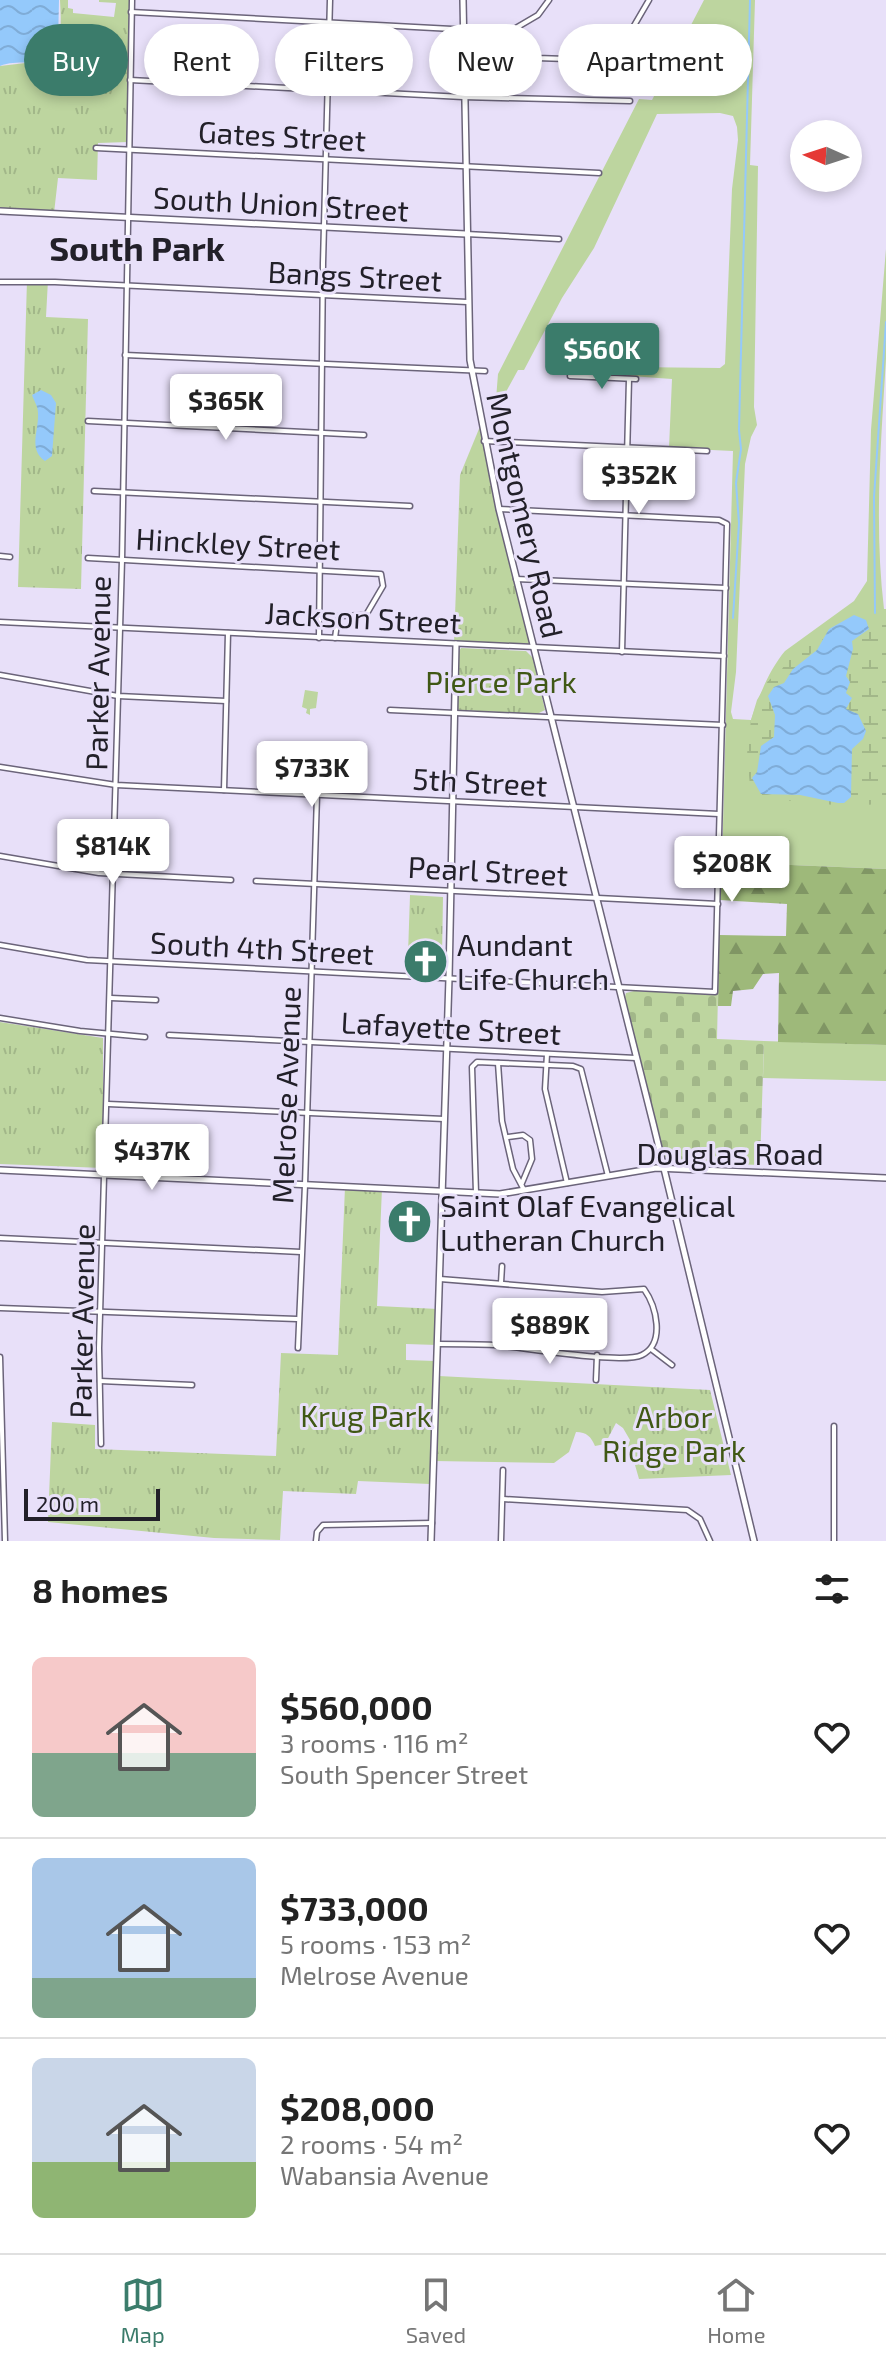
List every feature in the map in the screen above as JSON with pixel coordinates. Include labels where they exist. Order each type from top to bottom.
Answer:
[{"type":"street","name":"Parker Avenue","points":[[101,1444],[100,1312],[122,560],[132,0]]},
{"type":"street","points":[[329,23],[330,0]]},
{"type":"street","name":"Montgomery Road","points":[[463,0],[463,24]]},
{"type":"street","points":[[523,24],[538,15],[549,0]]},
{"type":"street","points":[[542,58],[597,60],[615,53],[627,41],[649,0]]},
{"type":"street","points":[[131,12],[429,27]]},
{"type":"street","points":[[130,80],[275,87]]},
{"type":"street","points":[[413,94],[630,101]]},
{"type":"street","points":[[319,638],[329,96]]},
{"type":"street","name":"Montgomery Road","points":[[463,97],[471,371],[484,441],[754,1541]]},
{"type":"street","name":"Gates Street","points":[[96,148],[599,173]]},
{"type":"street","name":"South Union Street","points":[[0,211],[559,239]]},
{"type":"street","name":"Bangs Street","points":[[0,282],[467,302]]},
{"type":"street","points":[[125,355],[485,371]]},
{"type":"street","points":[[570,376],[636,379]]},
{"type":"street","points":[[622,652],[629,379]]},
{"type":"street","points":[[88,421],[364,435]]},
{"type":"street","points":[[484,441],[707,451]]},
{"type":"street","points":[[94,491],[410,506]]},
{"type":"street","points":[[499,509],[725,521],[728,528],[718,904]]},
{"type":"street","points":[[0,556],[10,557]]},
{"type":"street","name":"Hinckley Street","points":[[88,558],[381,574],[383,586],[366,615],[338,616],[335,638]]},
{"type":"street","points":[[516,579],[726,588]]},
{"type":"street","name":"Jackson Street","points":[[0,622],[724,656]]},
{"type":"street","points":[[224,790],[228,633]]},
{"type":"street","points":[[431,1541],[456,644]]},
{"type":"street","points":[[0,675],[118,696],[226,701]]},
{"type":"street","points":[[390,710],[723,725]]},
{"type":"street","name":"5th Street","points":[[0,767],[116,785],[720,815]]},
{"type":"street","name":"Melrose Avenue","points":[[298,1348],[317,795]]},
{"type":"street","points":[[0,856],[114,873],[231,880]]},
{"type":"street","name":"Pearl Street","points":[[256,881],[718,904]]},
{"type":"street","name":"South 4th Street","points":[[0,945],[87,960],[715,992],[718,904]]},
{"type":"street","points":[[111,998],[156,1000]]},
{"type":"street","points":[[0,1018],[110,1035],[145,1037]]},
{"type":"street","name":"Lafayette Street","points":[[169,1035],[636,1058]]},
{"type":"street","points":[[547,1054],[546,1096],[567,1183]]},
{"type":"street","points":[[476,1193],[472,1067],[477,1062],[573,1066],[581,1069],[608,1176]]},
{"type":"street","points":[[498,1063],[501,1115],[513,1169],[524,1190]]},
{"type":"street","points":[[108,1104],[444,1119]]},
{"type":"street","points":[[508,1137],[523,1135],[530,1140],[532,1159],[522,1183]]},
{"type":"street","name":"Douglas Road","points":[[0,1170],[500,1194],[662,1168],[886,1178]]},
{"type":"street","points":[[0,1238],[301,1252]]},
{"type":"street","points":[[501,1283],[502,1266]]},
{"type":"street","points":[[438,1344],[495,1345],[539,1352],[634,1357],[651,1349],[657,1337],[657,1326],[644,1289],[602,1292],[440,1279]]},
{"type":"street","points":[[0,1308],[298,1320]]},
{"type":"street","points":[[651,1349],[672,1365]]},
{"type":"street","points":[[596,1380],[597,1355]]},
{"type":"street","points":[[0,1357],[5,1541]]},
{"type":"street","points":[[100,1381],[192,1385]]},
{"type":"street","points":[[834,1426],[834,1541]]},
{"type":"street","points":[[501,1541],[503,1470]]},
{"type":"street","points":[[503,1499],[687,1510],[705,1524],[710,1541]]},
{"type":"street","points":[[316,1541],[320,1528],[329,1525],[432,1523]]},
{"type":"green space","points":[[60,0],[68,0],[68,8],[73,9],[73,13],[114,17],[116,3],[99,0],[131,0],[128,142],[98,143],[97,180],[58,178],[54,213],[0,211],[0,66],[24,63],[24,96],[128,96],[128,24],[61,23]]},
{"type":"green space","points":[[704,0],[755,0],[750,165],[758,166],[754,407],[757,425],[745,464],[733,719],[751,720],[779,658],[854,601],[867,581],[871,430],[886,249],[886,359],[879,515],[881,578],[886,609],[886,869],[722,862],[733,451],[669,448],[672,379],[630,376],[630,367],[720,368],[725,364],[732,189],[738,140],[733,116],[720,113],[657,114],[594,248],[562,298],[524,370],[518,370],[495,412],[498,374],[639,99],[652,100],[654,96],[752,96],[752,24],[692,24]]},
{"type":"green space","points":[[27,280],[48,280],[46,317],[88,319],[81,589],[18,587]]},
{"type":"green space","points":[[481,424],[533,649],[454,644],[460,475]]},
{"type":"green space","points":[[875,613],[886,619],[886,803],[847,807],[798,800],[772,802],[751,797],[747,754],[757,700],[768,681],[782,669],[791,655],[825,636],[781,685],[774,687],[770,701],[775,715],[774,737],[760,749],[754,783],[758,792],[772,795],[848,800],[852,748],[866,728],[858,714],[845,709],[849,687],[846,676],[852,641],[868,632],[864,619],[860,619]]},
{"type":"green space","name":"Pierce Park","points":[[461,648],[526,651],[533,658],[545,710],[537,714],[459,710],[458,653]]},
{"type":"green space","points":[[305,690],[318,692],[316,708],[310,709],[310,715],[302,707]]},
{"type":"green space","points":[[722,862],[886,869],[886,1045],[778,1042],[779,973],[763,974],[753,989],[733,991],[731,1006],[718,1006],[719,935],[786,936],[787,904],[720,900]]},
{"type":"green space","points":[[410,895],[443,897],[442,956],[408,954]]},
{"type":"green space","points":[[626,993],[718,994],[717,1039],[764,1041],[760,1165],[672,1162],[663,1155],[624,1000]]},
{"type":"green space","points":[[0,1022],[103,1038],[103,1168],[0,1164]]},
{"type":"green space","points":[[764,1041],[886,1045],[886,1081],[763,1078]]},
{"type":"green space","name":"Krug Park","points":[[345,1187],[382,1188],[377,1306],[438,1309],[437,1345],[406,1344],[406,1360],[435,1361],[430,1484],[358,1481],[356,1494],[283,1491],[280,1540],[214,1538],[48,1522],[52,1422],[95,1425],[95,1449],[276,1456],[281,1353],[338,1355]]},
{"type":"green space","name":"Arbor Ridge Park","points":[[439,1376],[710,1390],[731,1475],[639,1479],[627,1449],[630,1440],[616,1423],[605,1444],[595,1446],[588,1436],[576,1432],[569,1452],[554,1463],[434,1461]]},
{"type":"water","points":[[0,0],[59,0],[58,24],[24,24],[24,63],[0,66]]},
{"type":"water","points":[[41,390],[51,395],[56,403],[52,456],[45,461],[37,451],[38,410],[32,395]]},
{"type":"water","points":[[854,615],[866,620],[869,629],[852,641],[846,676],[850,682],[846,693],[852,698],[846,709],[858,714],[866,731],[863,739],[852,749],[851,797],[844,803],[838,803],[800,795],[761,794],[752,778],[757,772],[761,746],[774,737],[775,715],[768,696],[774,687],[784,683],[793,669],[817,650],[829,629]]},
{"type":"waterway","points":[[733,618],[739,523],[736,483],[741,449],[750,0]]},
{"type":"waterway","points":[[875,613],[874,497],[886,322]]},
{"type":"place","name":"Aundant Life Church","points":[[426,961]]},
{"type":"place","name":"Saint Olaf Evangelical Lutheran Church","points":[[409,1222]]},
{"type":"district","name":"South Park","points":[[137,247]]}]
